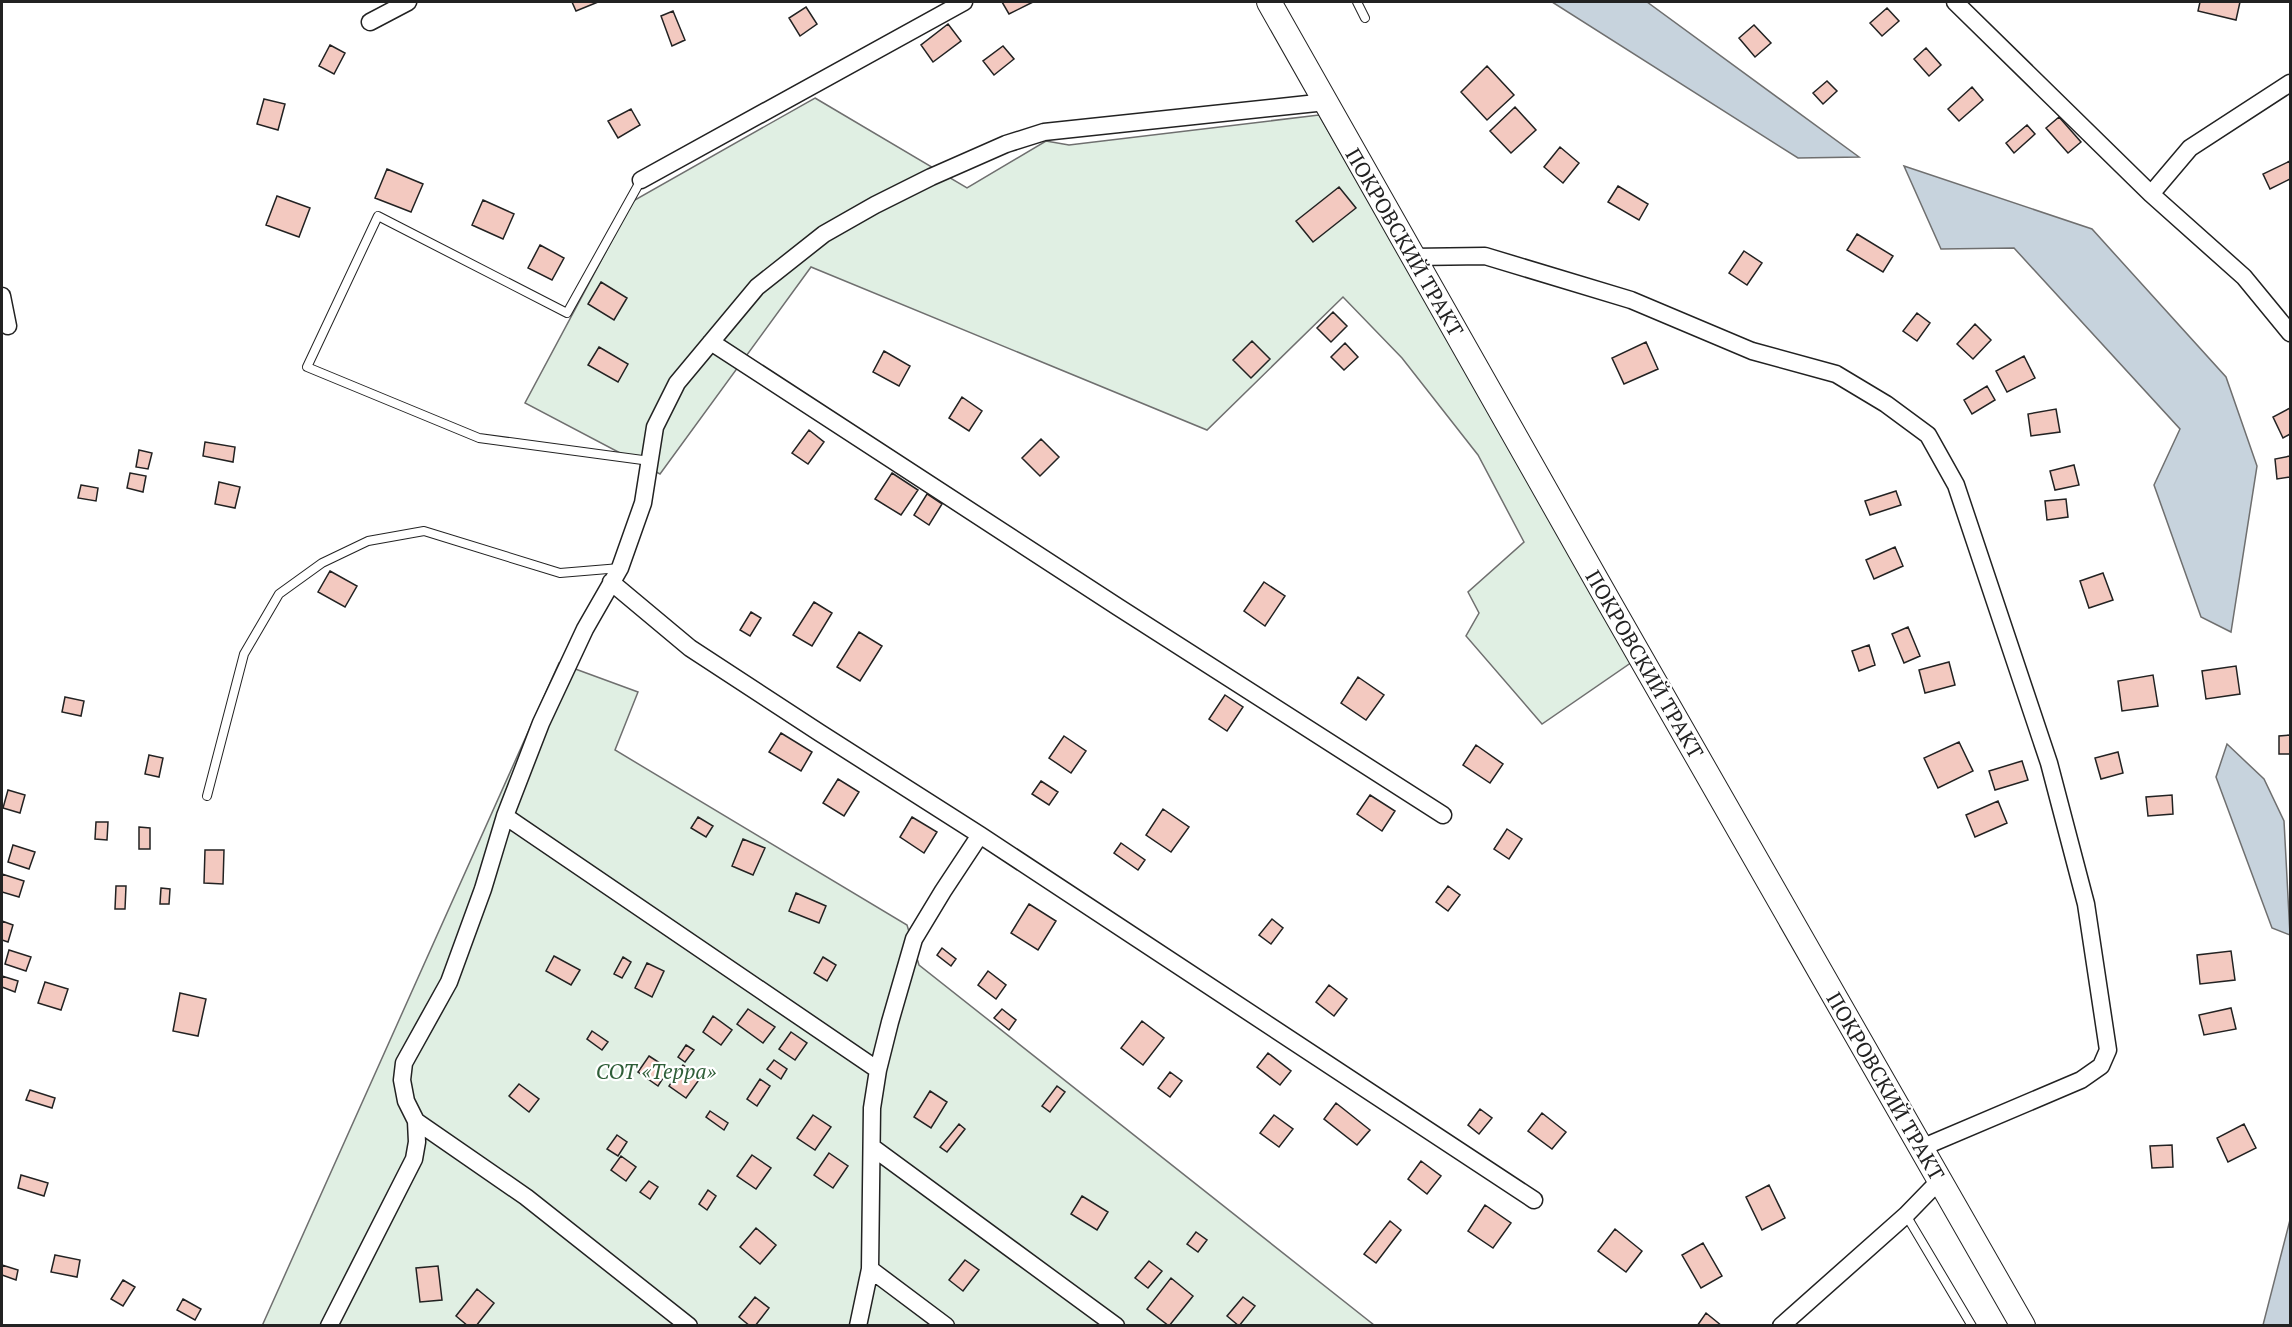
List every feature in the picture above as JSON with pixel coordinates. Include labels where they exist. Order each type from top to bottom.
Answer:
[{"type":"main road","name":"ПОКРОВСКИЙ ТРАКТ","points":[[1269,2],[2023,1326]]},
{"type":"street","points":[[370,22],[408,2]]},
{"type":"street","points":[[641,180],[963,2]]},
{"type":"street","points":[[1955,2],[2151,194],[2244,277],[2290,333]]},
{"type":"street","points":[[2151,194],[2190,148],[2290,83]]},
{"type":"street","points":[[329,1326],[414,1159],[417,1142],[416,1121],[406,1101],[402,1080],[404,1063],[449,982],[483,889],[505,816],[541,723],[585,629],[616,575],[643,503],[655,427],[677,383],[757,287],[824,234],[931,177],[1006,144],[1044,132],[1326,102]]},
{"type":"street","points":[[1413,256],[1485,256],[1631,300],[1752,351],[1836,374],[1886,404],[1928,435],[1956,485],[2049,763],[2086,904],[2108,1050],[2101,1066],[2080,1080],[1922,1148]]},
{"type":"street","points":[[2,296],[8,326]]},
{"type":"street","points":[[711,342],[1128,614],[1443,815]]},
{"type":"street","points":[[616,575],[690,648],[820,734],[981,835],[1534,1200]]},
{"type":"street","points":[[505,816],[878,1070]]},
{"type":"street","points":[[858,1326],[870,1269],[872,1108],[878,1070],[914,939],[981,835]]},
{"type":"street","points":[[416,1121],[534,1203],[689,1326]]},
{"type":"street","points":[[872,1148],[1116,1326]]},
{"type":"street","points":[[1781,1326],[1906,1215],[1940,1180]]},
{"type":"street","points":[[870,1269],[946,1326]]},
{"type":"lane","points":[[1357,2],[1365,18]]},
{"type":"lane","points":[[641,180],[567,314],[378,216],[307,367],[479,438],[650,461]]},
{"type":"lane","points":[[207,796],[244,654],[279,594],[322,562],[368,541],[424,531],[560,573],[616,575]]},
{"type":"lane","points":[[1906,1215],[1972,1326]]},
{"type":"green space","points":[[815,98],[967,188],[1046,141],[1069,145],[1319,115],[1632,662],[1542,724],[1466,636],[1479,613],[1468,592],[1524,542],[1478,455],[1402,358],[1343,297],[1207,430],[811,267],[660,474],[525,403],[633,201]]},
{"type":"green space","name":"СОТ «Терра»","points":[[559,663],[638,692],[615,750],[907,925],[919,965],[1374,1325],[262,1326]]},
{"type":"shaded area","points":[[1552,2],[1647,2],[1859,157],[1798,158]]},
{"type":"shaded area","points":[[1904,166],[2092,229],[2226,377],[2257,466],[2231,632],[2201,617],[2154,485],[2180,429],[2014,248],[1941,249]]},
{"type":"shaded area","points":[[2227,744],[2264,779],[2284,821],[2290,935],[2272,928],[2216,777]]},
{"type":"shaded area","points":[[2290,1220],[2290,1325],[2263,1325]]},
{"type":"building","points":[[572,2],[598,2],[576,11]]},
{"type":"building","points":[[1002,2],[1033,2],[1009,14]]},
{"type":"building","points":[[2200,2],[2240,2],[2236,20],[2198,11]]},
{"type":"building","points":[[806,7],[817,24],[800,36],[789,18]]},
{"type":"building","points":[[1887,8],[1899,21],[1882,36],[1870,23]]},
{"type":"building","points":[[673,11],[685,40],[672,46],[661,16]]},
{"type":"building","points":[[948,24],[961,41],[933,62],[921,45]]},
{"type":"building","points":[[1754,25],[1771,43],[1755,57],[1739,38]]},
{"type":"building","points":[[330,45],[345,53],[334,74],[319,66]]},
{"type":"building","points":[[1003,46],[1014,59],[994,75],[983,61]]},
{"type":"building","points":[[1926,48],[1941,65],[1929,76],[1914,59]]},
{"type":"building","points":[[1487,66],[1514,95],[1487,120],[1461,92]]},
{"type":"building","points":[[1827,81],[1837,91],[1823,104],[1813,93]]},
{"type":"building","points":[[1972,87],[1983,100],[1959,121],[1948,109]]},
{"type":"building","points":[[264,99],[285,104],[278,130],[257,124]]},
{"type":"building","points":[[1515,107],[1536,130],[1511,153],[1490,131]]},
{"type":"building","points":[[631,109],[640,125],[618,138],[608,121]]},
{"type":"building","points":[[2059,117],[2081,142],[2068,153],[2046,128]]},
{"type":"building","points":[[2027,125],[2035,134],[2014,153],[2006,143]]},
{"type":"building","points":[[1560,147],[1579,163],[1563,183],[1544,167]]},
{"type":"building","points":[[2290,161],[2290,179],[2270,189],[2263,174]]},
{"type":"building","points":[[387,169],[423,184],[411,212],[375,198]]},
{"type":"building","points":[[1618,186],[1648,204],[1639,220],[1608,202]]},
{"type":"building","points":[[1339,187],[1356,208],[1313,242],[1296,221]]},
{"type":"building","points":[[277,196],[310,208],[299,237],[266,225]]},
{"type":"building","points":[[483,200],[514,214],[503,239],[472,225]]},
{"type":"building","points":[[1857,234],[1893,256],[1883,272],[1847,250]]},
{"type":"building","points":[[540,245],[564,258],[552,280],[528,268]]},
{"type":"building","points":[[1744,251],[1762,263],[1747,285],[1729,273]]},
{"type":"building","points":[[601,282],[627,298],[614,320],[588,304]]},
{"type":"building","points":[[1333,312],[1347,326],[1331,342],[1317,328]]},
{"type":"building","points":[[1917,313],[1930,323],[1917,341],[1903,331]]},
{"type":"building","points":[[1975,324],[1991,340],[1973,359],[1957,344]]},
{"type":"building","points":[[1252,341],[1270,359],[1251,378],[1233,360]]},
{"type":"building","points":[[1646,342],[1658,369],[1624,384],[1612,358]]},
{"type":"building","points":[[1345,343],[1358,357],[1344,370],[1331,357]]},
{"type":"building","points":[[599,347],[628,364],[618,382],[588,365]]},
{"type":"building","points":[[884,351],[910,366],[899,386],[873,372]]},
{"type":"building","points":[[2024,356],[2035,378],[2007,392],[1996,371]]},
{"type":"building","points":[[1987,386],[1995,400],[1972,414],[1964,400]]},
{"type":"building","points":[[962,397],[982,411],[969,431],[949,418]]},
{"type":"building","points":[[2290,408],[2290,434],[2283,438],[2273,417]]},
{"type":"building","points":[[2056,409],[2060,432],[2031,436],[2028,414]]},
{"type":"building","points":[[809,430],[824,442],[808,464],[792,453]]},
{"type":"building","points":[[1041,439],[1059,457],[1040,476],[1022,458]]},
{"type":"building","points":[[205,442],[235,447],[233,462],[203,456]]},
{"type":"building","points":[[139,450],[152,453],[148,469],[136,467]]},
{"type":"building","points":[[2290,456],[2290,477],[2277,479],[2275,459]]},
{"type":"building","points":[[2074,465],[2079,485],[2055,490],[2050,471]]},
{"type":"building","points":[[130,473],[146,476],[143,492],[127,488]]},
{"type":"building","points":[[892,473],[918,490],[901,515],[875,499]]},
{"type":"building","points":[[219,482],[240,487],[235,508],[215,504]]},
{"type":"building","points":[[81,485],[98,488],[96,501],[78,498]]},
{"type":"building","points":[[1896,491],[1901,505],[1870,515],[1865,501]]},
{"type":"building","points":[[927,494],[942,504],[929,525],[914,515]]},
{"type":"building","points":[[2066,499],[2068,517],[2047,520],[2045,501]]},
{"type":"building","points":[[1895,547],[1903,566],[1874,579],[1866,560]]},
{"type":"building","points":[[330,571],[357,586],[345,607],[318,592]]},
{"type":"building","points":[[2103,573],[2113,600],[2089,608],[2080,581]]},
{"type":"building","points":[[1264,582],[1285,596],[1265,626],[1244,611]]},
{"type":"building","points":[[814,602],[832,613],[812,646],[793,635]]},
{"type":"building","points":[[751,612],[761,618],[750,636],[740,630]]},
{"type":"building","points":[[1908,627],[1920,656],[1904,663],[1892,634]]},
{"type":"building","points":[[859,632],[882,646],[860,681],[837,667]]},
{"type":"building","points":[[1869,645],[1875,665],[1859,671],[1852,651]]},
{"type":"building","points":[[1949,662],[1955,685],[1925,693],[1919,670]]},
{"type":"building","points":[[2236,666],[2240,694],[2206,699],[2202,671]]},
{"type":"building","points":[[2153,675],[2158,706],[2122,711],[2118,681]]},
{"type":"building","points":[[1358,677],[1384,695],[1366,720],[1341,703]]},
{"type":"building","points":[[1225,695],[1243,707],[1227,731],[1209,719]]},
{"type":"building","points":[[65,697],[84,701],[81,716],[62,712]]},
{"type":"building","points":[[781,733],[812,752],[801,771],[769,752]]},
{"type":"building","points":[[2290,735],[2290,754],[2279,754],[2279,736]]},
{"type":"building","points":[[1064,736],[1086,751],[1071,773],[1049,758]]},
{"type":"building","points":[[1959,742],[1973,771],[1938,788],[1924,758]]},
{"type":"building","points":[[1476,745],[1503,764],[1490,783],[1463,765]]},
{"type":"building","points":[[2118,752],[2123,773],[2101,779],[2095,758]]},
{"type":"building","points":[[149,755],[163,758],[159,777],[145,774]]},
{"type":"building","points":[[2022,761],[2028,780],[1995,790],[1989,771]]},
{"type":"building","points":[[838,779],[859,792],[844,816],[823,803]]},
{"type":"building","points":[[1041,781],[1058,792],[1049,805],[1032,794]]},
{"type":"building","points":[[8,790],[25,795],[20,813],[3,808]]},
{"type":"building","points":[[1370,795],[1395,811],[1382,831],[1357,814]]},
{"type":"building","points":[[2172,795],[2173,814],[2148,816],[2146,797]]},
{"type":"building","points":[[1998,801],[2007,823],[1975,837],[1966,815]]},
{"type":"building","points":[[1163,809],[1189,827],[1171,852],[1146,835]]},
{"type":"building","points":[[698,817],[713,826],[706,837],[691,828]]},
{"type":"building","points":[[912,817],[937,832],[924,853],[900,837]]},
{"type":"building","points":[[96,822],[108,822],[107,840],[95,839]]},
{"type":"building","points":[[139,827],[150,828],[150,849],[139,849]]},
{"type":"building","points":[[1507,829],[1522,839],[1509,859],[1494,849]]},
{"type":"building","points":[[743,839],[765,848],[753,875],[732,866]]},
{"type":"building","points":[[1121,843],[1145,860],[1138,870],[1114,853]]},
{"type":"building","points":[[13,845],[35,852],[29,869],[8,862]]},
{"type":"building","points":[[205,850],[224,850],[223,884],[204,883]]},
{"type":"building","points":[[2,874],[24,881],[19,897],[2,892]]},
{"type":"building","points":[[116,886],[126,886],[125,909],[115,909]]},
{"type":"building","points":[[1448,886],[1460,895],[1448,911],[1436,902]]},
{"type":"building","points":[[161,888],[170,889],[169,904],[160,904]]},
{"type":"building","points":[[796,893],[826,906],[819,923],[789,911]]},
{"type":"building","points":[[1029,904],[1056,921],[1038,950],[1011,933]]},
{"type":"building","points":[[1272,919],[1283,928],[1271,944],[1259,935]]},
{"type":"building","points":[[2,921],[13,925],[8,942],[2,940]]},
{"type":"building","points":[[942,948],[956,959],[951,966],[937,955]]},
{"type":"building","points":[[9,950],[31,957],[26,971],[5,964]]},
{"type":"building","points":[[2231,951],[2235,980],[2200,984],[2197,955]]},
{"type":"building","points":[[554,956],[580,970],[571,985],[546,971]]},
{"type":"building","points":[[623,957],[631,962],[622,978],[614,974]]},
{"type":"building","points":[[823,957],[836,965],[827,981],[814,973]]},
{"type":"building","points":[[647,963],[664,971],[652,997],[635,988]]},
{"type":"building","points":[[988,971],[1006,985],[996,999],[978,985]]},
{"type":"building","points":[[2,976],[18,981],[15,992],[2,987]]},
{"type":"building","points":[[45,982],[68,989],[61,1010],[38,1003]]},
{"type":"building","points":[[1329,985],[1347,999],[1334,1016],[1316,1002]]},
{"type":"building","points":[[180,993],[206,999],[198,1036],[173,1031]]},
{"type":"building","points":[[2231,1008],[2236,1029],[2204,1035],[2199,1015]]},
{"type":"building","points":[[748,1009],[775,1027],[763,1043],[737,1024]]},
{"type":"building","points":[[1002,1009],[1016,1020],[1009,1030],[994,1018]]},
{"type":"building","points":[[713,1016],[732,1030],[721,1045],[703,1032]]},
{"type":"building","points":[[1142,1021],[1164,1038],[1143,1065],[1121,1048]]},
{"type":"building","points":[[592,1031],[608,1042],[602,1050],[587,1039]]},
{"type":"building","points":[[791,1032],[807,1043],[795,1060],[779,1049]]},
{"type":"building","points":[[686,1045],[694,1050],[685,1062],[678,1057]]},
{"type":"building","points":[[1268,1053],[1291,1071],[1280,1085],[1257,1067]]},
{"type":"building","points":[[649,1056],[669,1069],[658,1086],[638,1072]]},
{"type":"building","points":[[774,1060],[787,1069],[781,1079],[767,1069]]},
{"type":"building","points":[[683,1065],[701,1077],[686,1098],[669,1086]]},
{"type":"building","points":[[1170,1072],[1182,1081],[1170,1097],[1158,1088]]},
{"type":"building","points":[[760,1079],[770,1086],[757,1106],[747,1099]]},
{"type":"building","points":[[519,1084],[539,1099],[529,1112],[509,1096]]},
{"type":"building","points":[[1057,1086],[1065,1092],[1050,1112],[1042,1106]]},
{"type":"building","points":[[30,1090],[55,1098],[52,1108],[26,1100]]},
{"type":"building","points":[[930,1091],[947,1102],[931,1128],[914,1117]]},
{"type":"building","points":[[1336,1103],[1370,1130],[1357,1145],[1324,1119]]},
{"type":"building","points":[[1480,1109],[1492,1118],[1479,1134],[1468,1125]]},
{"type":"building","points":[[710,1111],[728,1123],[724,1130],[706,1117]]},
{"type":"building","points":[[1542,1113],[1566,1132],[1552,1149],[1528,1131]]},
{"type":"building","points":[[813,1115],[831,1127],[815,1150],[797,1138]]},
{"type":"building","points":[[1274,1115],[1293,1129],[1279,1147],[1260,1133]]},
{"type":"building","points":[[959,1124],[965,1129],[947,1152],[940,1147]]},
{"type":"building","points":[[2244,1124],[2256,1148],[2228,1162],[2217,1138]]},
{"type":"building","points":[[617,1135],[627,1142],[618,1156],[607,1149]]},
{"type":"building","points":[[2172,1145],[2173,1167],[2152,1168],[2150,1146]]},
{"type":"building","points":[[829,1153],[848,1166],[833,1188],[814,1175]]},
{"type":"building","points":[[752,1155],[771,1168],[756,1189],[737,1176]]},
{"type":"building","points":[[621,1156],[636,1167],[626,1181],[611,1170]]},
{"type":"building","points":[[1421,1161],[1441,1176],[1427,1194],[1408,1179]]},
{"type":"building","points":[[21,1175],[48,1183],[44,1196],[18,1188]]},
{"type":"building","points":[[649,1181],[658,1187],[650,1199],[640,1192]]},
{"type":"building","points":[[1769,1185],[1785,1218],[1762,1230],[1746,1197]]},
{"type":"building","points":[[708,1190],[716,1196],[707,1210],[699,1204]]},
{"type":"building","points":[[1082,1196],[1108,1212],[1097,1230],[1071,1214]]},
{"type":"building","points":[[1485,1205],[1511,1223],[1493,1248],[1468,1231]]},
{"type":"building","points":[[1390,1221],[1401,1230],[1376,1263],[1364,1254]]},
{"type":"building","points":[[756,1228],[776,1245],[760,1264],[740,1247]]},
{"type":"building","points":[[1615,1229],[1642,1251],[1626,1272],[1598,1251]]},
{"type":"building","points":[[1196,1232],[1207,1240],[1198,1252],[1187,1244]]},
{"type":"building","points":[[1703,1243],[1722,1276],[1701,1288],[1682,1255]]},
{"type":"building","points":[[55,1255],[80,1260],[77,1277],[51,1272]]},
{"type":"building","points":[[965,1260],[979,1270],[963,1291],[949,1280]]},
{"type":"building","points":[[1149,1261],[1162,1271],[1148,1288],[1135,1278]]},
{"type":"building","points":[[2,1265],[18,1270],[16,1280],[2,1275]]},
{"type":"building","points":[[438,1266],[442,1300],[420,1302],[416,1268]]},
{"type":"building","points":[[1171,1278],[1193,1296],[1169,1326],[1147,1309]]},
{"type":"building","points":[[123,1280],[135,1287],[123,1306],[111,1299]]},
{"type":"building","points":[[477,1289],[494,1303],[476,1326],[468,1326],[456,1316]]},
{"type":"building","points":[[755,1297],[769,1308],[755,1326],[750,1326],[739,1317]]},
{"type":"building","points":[[1243,1297],[1255,1306],[1239,1326],[1227,1316]]},
{"type":"building","points":[[183,1299],[201,1309],[195,1320],[177,1310]]},
{"type":"building","points":[[1706,1313],[1722,1326],[1697,1326]]}]
